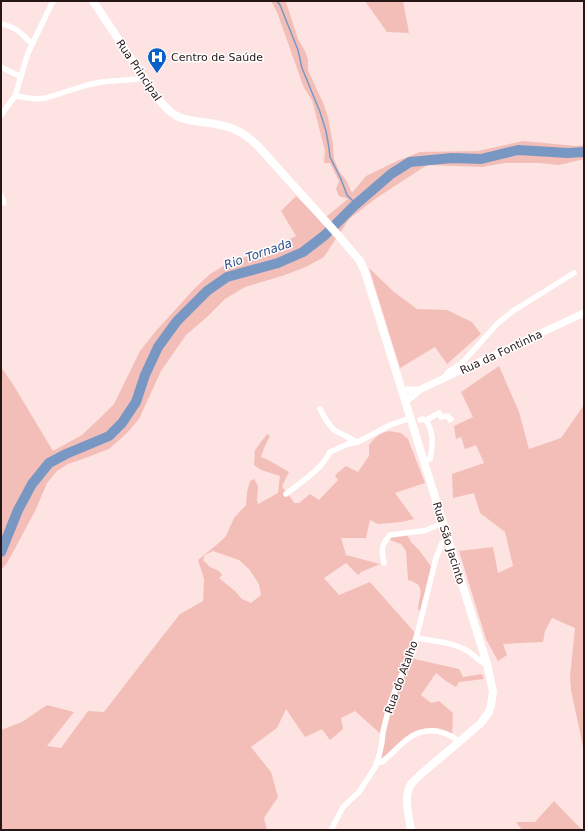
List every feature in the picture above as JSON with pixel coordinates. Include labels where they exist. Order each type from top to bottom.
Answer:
[{"type":"main road","name":"Rua Principal","points":[[93,1],[142,76],[168,110],[177,116],[188,120],[226,126],[238,130],[249,138],[338,235]]},
{"type":"main road","name":"Rua São Jacinto","points":[[338,235],[360,261],[365,272],[487,664],[493,692],[492,705],[489,712],[480,724],[411,784],[407,798],[411,830]]},
{"type":"street","points":[[1,115],[15,96],[28,53],[53,1]]},
{"type":"street","points":[[1,24],[9,25],[15,28],[32,44]]},
{"type":"street","points":[[1,67],[21,77]]},
{"type":"street","points":[[15,96],[36,99],[46,98],[87,85],[101,82],[138,79],[142,76]]},
{"type":"street","points":[[1,194],[4,203]]},
{"type":"street","points":[[446,378],[448,372],[463,362],[496,324],[513,311],[574,273]]},
{"type":"street","name":"Rua da Fontinha","points":[[405,400],[413,396],[419,390],[584,313]]},
{"type":"street","name":"Rua da Fontinha","points":[[402,391],[419,390]]},
{"type":"street","points":[[320,409],[334,430],[358,442]]},
{"type":"street","points":[[420,420],[426,420],[439,413],[442,417],[448,416],[451,420]]},
{"type":"street","points":[[286,494],[320,465],[327,458],[330,452],[348,444],[358,442],[390,425],[411,418]]},
{"type":"street","points":[[424,461],[430,459],[433,436],[431,427],[426,420]]},
{"type":"street","points":[[384,563],[382,553],[383,544],[390,535],[421,530],[424,531],[443,523]]},
{"type":"street","name":"Rua do Atalho","points":[[331,830],[343,807],[359,792],[380,756],[383,732],[389,707],[397,685],[411,655],[436,558],[442,544],[448,541]]},
{"type":"street","points":[[416,638],[454,644],[467,651],[481,662],[487,664]]},
{"type":"street","points":[[376,764],[382,762],[409,737],[420,732],[430,730],[442,732],[454,737],[459,742]]},
{"type":"shaded area","points":[[271,1],[286,2],[298,39],[308,60],[308,70],[328,117],[334,159],[352,193],[366,176],[420,152],[478,151],[523,141],[576,146],[584,145],[584,159],[559,165],[540,163],[504,163],[482,167],[427,165],[375,199],[349,219],[340,233],[326,217],[348,199],[339,196],[336,189],[339,181],[330,163],[324,163],[325,151],[312,100],[304,88],[277,12]]},
{"type":"shaded area","points":[[365,1],[403,1],[409,33],[387,32]]},
{"type":"shaded area","points":[[296,196],[337,237],[324,257],[306,267],[245,287],[225,299],[186,335],[161,371],[139,419],[127,433],[109,449],[68,464],[57,471],[47,483],[36,509],[7,563],[1,570],[1,367],[53,451],[82,435],[114,404],[140,351],[155,332],[195,288],[210,274],[234,260],[265,252],[296,236],[281,211]]},
{"type":"shaded area","points":[[369,268],[394,292],[417,309],[447,310],[472,322],[481,334],[447,364],[435,347],[400,368]]},
{"type":"shaded area","points":[[499,366],[519,412],[529,449],[561,438],[584,405],[584,754],[571,690],[570,677],[575,628],[552,618],[545,631],[543,642],[503,644],[507,655],[498,661],[486,639],[459,551],[493,547],[498,573],[513,566],[505,532],[480,513],[474,493],[453,498],[452,474],[484,463],[476,445],[465,449],[461,437],[456,439],[454,426],[473,417],[461,392]]},
{"type":"shaded area","points":[[389,431],[401,433],[408,439],[425,483],[395,493],[414,519],[378,524],[370,520],[366,538],[341,538],[346,555],[380,564],[361,572],[358,575],[346,563],[324,578],[339,595],[370,582],[417,635],[410,658],[459,669],[463,677],[482,674],[484,679],[459,682],[456,687],[436,673],[421,695],[431,703],[439,701],[453,713],[452,736],[442,732],[420,732],[376,763],[383,736],[355,711],[341,718],[343,729],[330,740],[322,729],[305,737],[286,709],[277,728],[251,747],[271,772],[278,797],[264,818],[267,830],[1,830],[1,730],[22,722],[47,705],[74,712],[47,746],[61,748],[88,711],[104,712],[180,614],[203,601],[204,579],[198,560],[226,536],[234,518],[246,505],[250,481],[254,479],[258,486],[258,504],[278,493],[280,476],[261,470],[254,465],[255,450],[267,434],[270,436],[261,457],[289,472],[282,486],[294,503],[299,503],[310,494],[319,500],[338,480],[335,475],[346,466],[358,472],[369,456],[369,445],[380,434]],"holes":[[[213,551],[239,560],[249,569],[259,584],[261,595],[251,603],[242,599],[219,578],[222,575],[219,571],[210,567],[203,560],[205,555]]]},
{"type":"shaded area","points":[[406,533],[411,542],[433,569],[422,613],[418,609],[420,587],[414,582],[408,580],[406,551],[401,544],[387,539],[390,535]]},
{"type":"shaded area","points":[[554,801],[582,830],[522,830],[516,822],[535,822]]},
{"type":"waterway","points":[[277,1],[298,50],[302,68],[320,112],[326,131],[330,157],[347,195],[356,204]]},
{"type":"waterway","name":"Rio Tornada","points":[[1,552],[18,510],[32,484],[49,463],[66,454],[109,436],[122,423],[136,402],[145,375],[158,347],[177,321],[207,291],[227,277],[278,263],[303,252],[325,235],[354,206],[391,174],[410,162],[452,158],[481,159],[518,150],[568,153],[584,152]]},
{"type":"place","name":"Centro de Saúde","points":[[157,74]]}]
